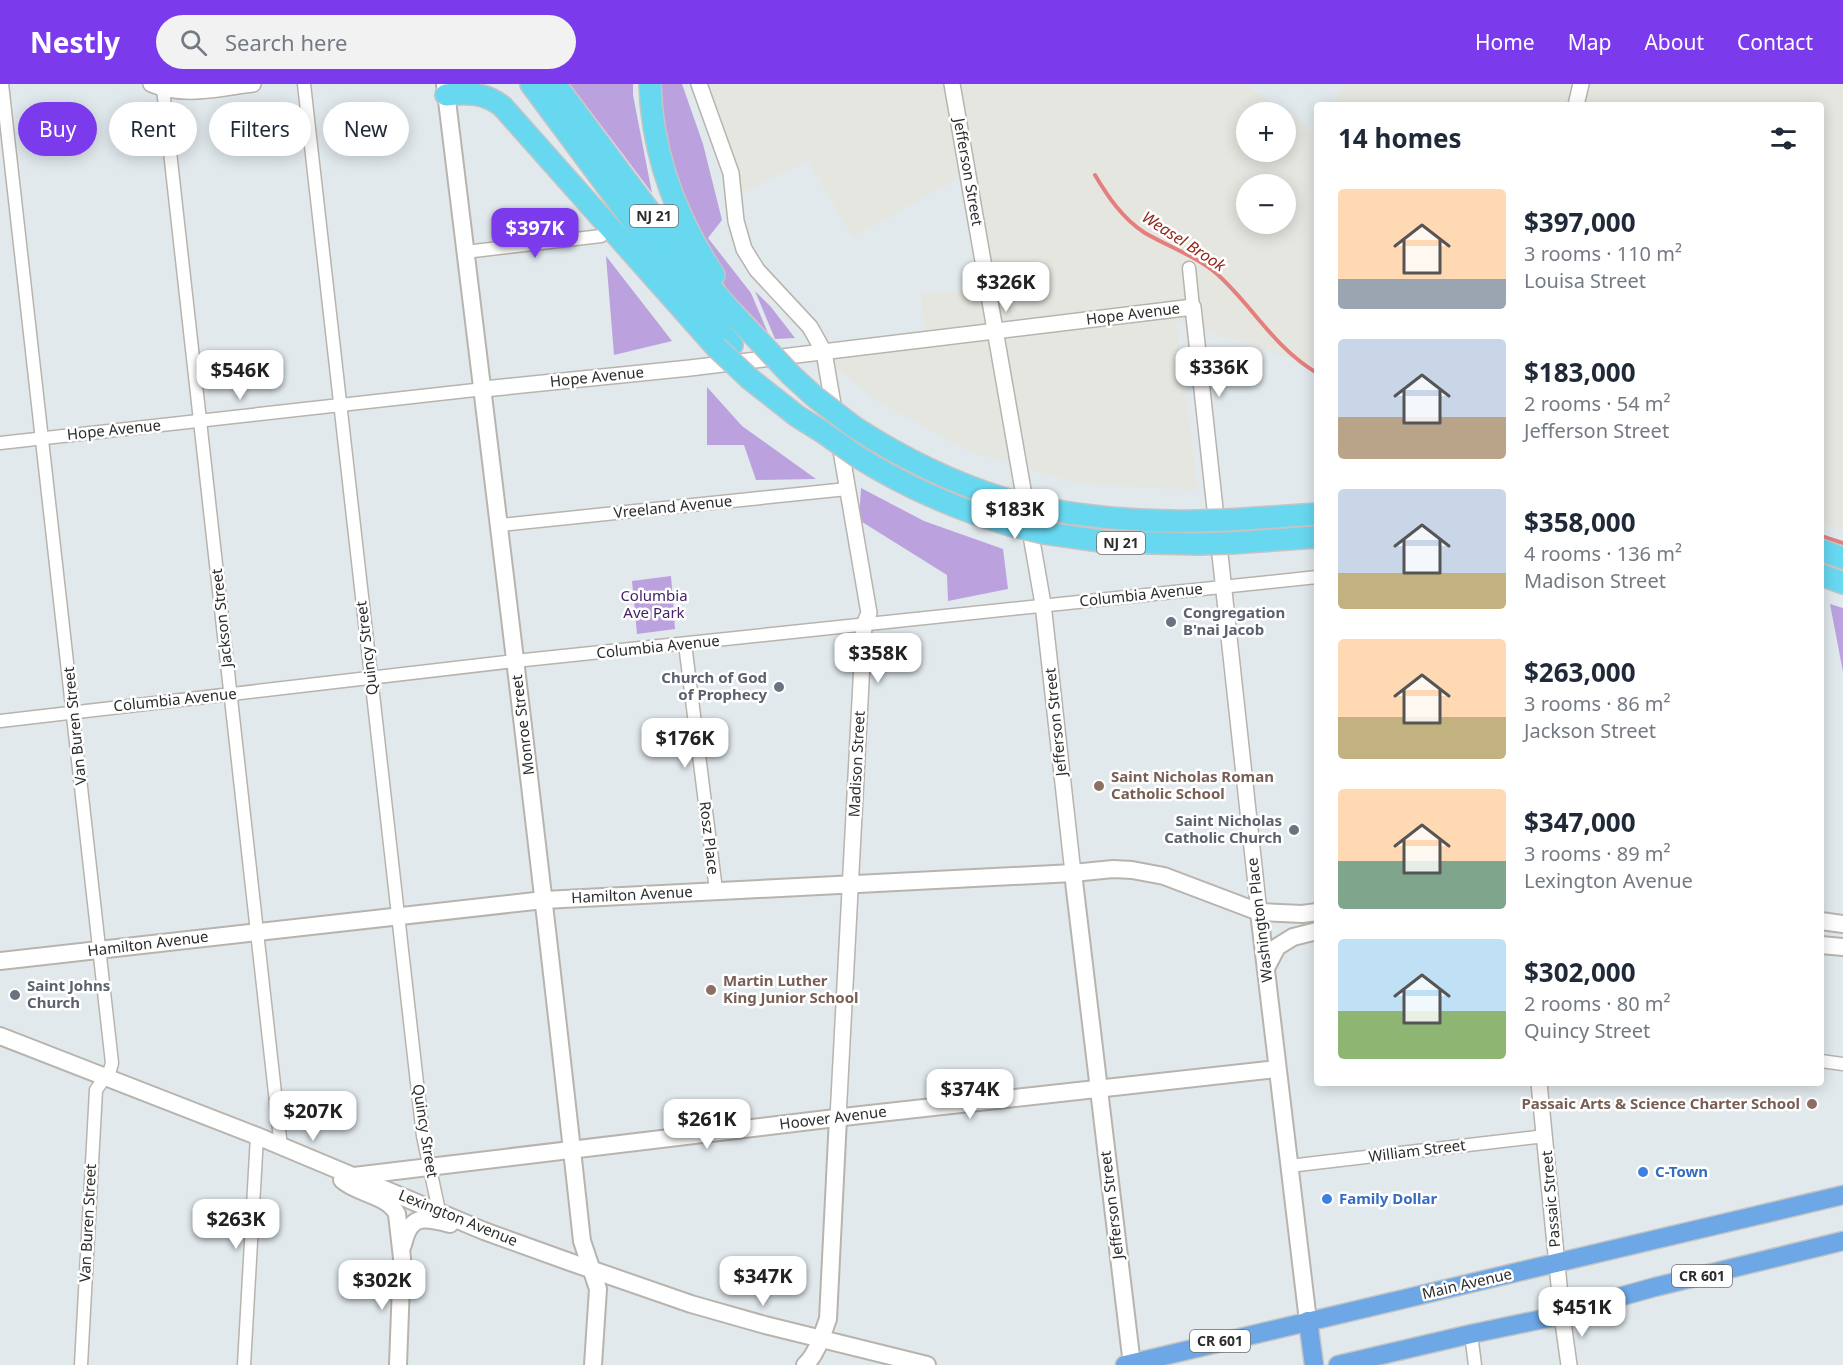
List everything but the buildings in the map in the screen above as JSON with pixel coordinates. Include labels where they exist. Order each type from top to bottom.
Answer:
[{"type":"highway","name":"NJ 21","points":[[531,84],[724,346],[756,377],[821,431],[858,457],[906,485],[933,498],[1010,525],[1044,533],[1128,544],[1232,543],[1314,537]]},
{"type":"highway","name":"NJ 21","points":[[555,84],[687,260],[733,314],[791,375],[854,427],[922,467],[973,489],[1005,499],[1040,508],[1116,519],[1195,521],[1314,514]]},
{"type":"highway","points":[[650,84],[657,151],[671,194],[705,261],[760,342]]},
{"type":"highway","points":[[446,89],[483,95],[502,106],[724,346]]},
{"type":"highway","points":[[1824,551],[1843,558]]},
{"type":"highway","points":[[1824,575],[1843,583]]},
{"type":"main road","name":"Monroe Street","points":[[446,89],[500,525],[582,1241],[598,1289],[593,1365]]},
{"type":"main road","name":"Hamilton Avenue","points":[[0,961],[544,900],[1073,873],[1113,869],[1164,876],[1259,912],[1314,912]]},
{"type":"main road","name":"Jefferson Street","points":[[1073,873],[1130,1364]]},
{"type":"main road","name":"Washington Place","points":[[1259,912],[1308,1321]]},
{"type":"main road","points":[[1824,921],[1843,924]]},
{"type":"main road","points":[[1266,968],[1277,946],[1293,937],[1314,932]]},
{"type":"main road","points":[[1824,945],[1843,947]]},
{"type":"main road","name":"Lexington Avenue","points":[[0,1036],[257,1136],[332,1169],[506,1239],[592,1270],[692,1304],[927,1365]]},
{"type":"main road","name":"Hoover Avenue","points":[[353,1176],[429,1165],[1277,1069]]},
{"type":"main road","name":"Madison Street","points":[[808,1361],[828,1319],[838,1118]]},
{"type":"main road","points":[[332,1169],[347,1185],[394,1208],[398,1221],[402,1258]]},
{"type":"main road","name":"Main Avenue","points":[[1130,1364],[1843,1195]]},
{"type":"main road","points":[[398,1365],[403,1244],[408,1227],[420,1219],[506,1239]]},
{"type":"main road","name":"CR 601","points":[[1338,1365],[1562,1315],[1655,1287],[1843,1241]]},
{"type":"main road","points":[[1308,1321],[1314,1365]]},
{"type":"street","name":"Van Buren Street","points":[[2,84],[112,1063],[96,1091],[81,1365]]},
{"type":"street","points":[[157,86],[195,91],[253,84]]},
{"type":"street","name":"Quincy Street","points":[[304,84],[423,1136],[439,1211]]},
{"type":"street","name":"Madison Street","points":[[699,84],[730,174],[738,229],[744,249],[757,270],[810,327],[824,352],[869,613],[864,625],[838,1118]]},
{"type":"street","name":"Jefferson Street","points":[[952,84],[1043,604],[1073,873]]},
{"type":"street","points":[[1577,102],[1581,84]]},
{"type":"street","name":"Jackson Street","points":[[157,86],[201,420],[281,1147]]},
{"type":"street","points":[[465,252],[602,236]]},
{"type":"street","name":"Washington Place","points":[[1189,268],[1259,912]]},
{"type":"street","name":"Hope Avenue","points":[[0,443],[824,352],[1193,307]]},
{"type":"street","name":"Vreeland Avenue","points":[[500,525],[848,489]]},
{"type":"street","name":"Columbia Avenue","points":[[0,721],[515,661],[1314,577]]},
{"type":"street","name":"Rosz Place","points":[[685,644],[716,890]]},
{"type":"street","points":[[1824,1061],[1843,1064]]},
{"type":"street","name":"Passaic Street","points":[[1539,1086],[1569,1365]]},
{"type":"street","points":[[244,1365],[257,1136]]},
{"type":"street","name":"William Street","points":[[1289,1166],[1545,1136]]},
{"type":"street","points":[[1471,1334],[1475,1365]]},
{"type":"shaded area","points":[[702,84],[1245,84],[1271,102],[1236,102],[1236,162],[1296,162],[1296,119],[1314,132],[1314,366],[1176,321],[1198,490],[1082,484],[970,452],[874,399],[814,350],[924,337],[922,294],[991,287],[969,172],[853,237],[808,161],[735,196]]},
{"type":"shaded area","points":[[1343,84],[1843,84],[1843,531],[1824,525],[1824,102],[1336,102]]},
{"type":"green space","points":[[570,84],[633,84],[633,95],[652,193]]},
{"type":"green space","points":[[658,84],[682,84],[703,144],[722,220],[708,238],[751,293],[768,333],[727,289],[700,247],[661,148]]},
{"type":"green space","points":[[606,256],[672,341],[614,355]]},
{"type":"green space","points":[[755,291],[771,307],[795,338],[775,339]]},
{"type":"green space","points":[[707,387],[742,426],[816,479],[756,480],[744,445],[707,445]]},
{"type":"green space","points":[[861,488],[924,521],[1003,549],[1008,589],[948,601],[947,575],[859,520]]},
{"type":"green space","name":"Columbia Ave Park","points":[[671,576],[675,629],[637,634],[632,581]]},
{"type":"green space","points":[[1830,604],[1843,608],[1843,672]]},
{"type":"waterway","name":"Weasel Brook","points":[[1095,175],[1130,221],[1145,233],[1191,257],[1217,274],[1276,339],[1314,371]]},
{"type":"waterway","name":"Weasel Brook","points":[[1824,537],[1843,543]]},
{"type":"place","name":"Congregation B'nai Jacob","points":[[1171,622]]},
{"type":"place","name":"Church of God of Prophecy","points":[[779,687]]},
{"type":"place","name":"Saint Nicholas Roman Catholic School","points":[[1099,786]]},
{"type":"place","name":"Saint Nicholas Catholic Church","points":[[1294,830]]},
{"type":"place","name":"Martin Luther King Junior School","points":[[711,990]]},
{"type":"place","name":"Saint Johns Church","points":[[15,995]]},
{"type":"place","name":"Passaic Arts & Science Charter School","points":[[1812,1104]]},
{"type":"place","name":"C-Town","points":[[1643,1172]]},
{"type":"place","name":"Family Dollar","points":[[1327,1199]]}]
